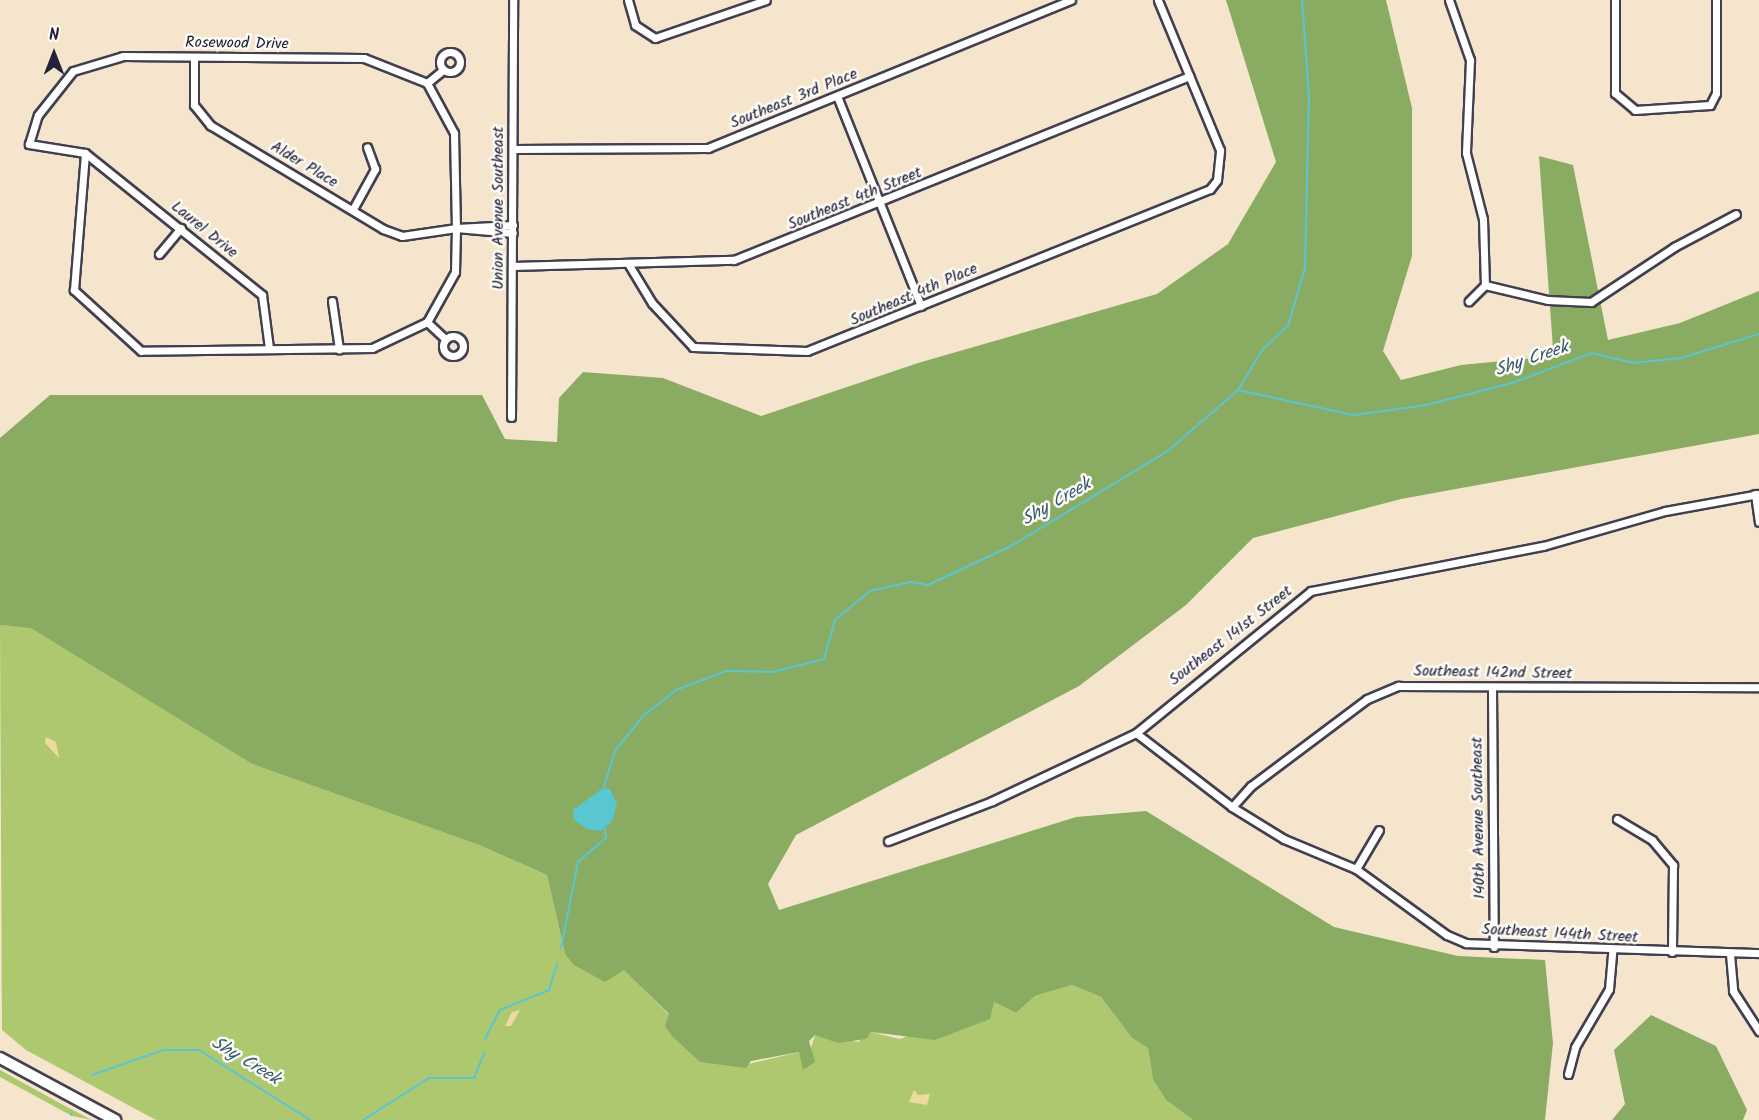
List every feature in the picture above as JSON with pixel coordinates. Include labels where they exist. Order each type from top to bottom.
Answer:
[{"type":"main road","points":[[0,1058],[115,1120]]},
{"type":"street","name":"Union Avenue Southeast","points":[[512,417],[513,0]]},
{"type":"street","points":[[628,0],[635,25],[655,38],[672,36],[766,0]]},
{"type":"street","name":"Southeast 3rd Place","points":[[513,149],[693,152],[1071,0]]},
{"type":"street","points":[[1158,0],[1190,76]]},
{"type":"street","points":[[1449,0],[1470,60],[1466,153],[1482,206],[1485,285],[1469,301]]},
{"type":"street","points":[[1615,0],[1619,102],[1635,110],[1701,109],[1716,93],[1716,0]]},
{"type":"street","name":"Rosewood Drive","points":[[85,153],[29,144],[38,115],[54,92],[73,71],[95,61],[123,56],[364,58],[427,83]]},
{"type":"street","name":"Alder Place","points":[[194,57],[194,105],[200,116],[353,209],[402,236],[456,228]]},
{"type":"street","points":[[85,153],[74,290],[141,351],[339,349],[387,345],[428,322],[452,281],[456,228],[454,133],[427,83],[443,70]]},
{"type":"street","name":"Southeast 4th Place","points":[[629,265],[682,341],[706,351],[807,351],[1210,189],[1221,167],[1220,150],[1190,76]]},
{"type":"street","name":"Southeast 4th Street","points":[[513,266],[717,265],[879,205],[1190,76]]},
{"type":"street","points":[[837,96],[921,306]]},
{"type":"street","points":[[353,209],[375,170],[367,147]]},
{"type":"street","name":"Laurel Drive","points":[[85,153],[262,295],[269,348]]},
{"type":"street","points":[[1485,285],[1548,300],[1591,302],[1674,247],[1736,214]]},
{"type":"street","points":[[456,228],[513,225]]},
{"type":"street","points":[[159,254],[181,228]]},
{"type":"street","points":[[456,228],[513,233]]},
{"type":"street","points":[[332,301],[339,349]]},
{"type":"street","points":[[428,322],[445,339]]},
{"type":"street","points":[[1757,494],[1759,522]]},
{"type":"street","name":"Southeast 141st Street","points":[[888,841],[1000,797],[1136,733],[1311,591],[1543,546],[1665,511],[1757,494]]},
{"type":"street","name":"Southeast 142nd Street","points":[[1232,807],[1251,786],[1368,699],[1398,686],[1464,683],[1492,688],[1759,687]]},
{"type":"street","name":"140th Avenue Southeast","points":[[1492,688],[1494,946]]},
{"type":"street","name":"Southeast 144th Street","points":[[1136,733],[1232,807],[1284,839],[1356,869],[1447,935],[1494,946],[1612,951],[1759,953]]},
{"type":"street","points":[[1617,819],[1652,840],[1673,865],[1672,952]]},
{"type":"street","points":[[1356,869],[1379,830]]},
{"type":"street","points":[[1568,1074],[1575,1047],[1609,989],[1612,951]]},
{"type":"street","points":[[1730,954],[1733,991],[1759,1031]]},
{"type":"green space","points":[[1226,0],[1386,0],[1412,108],[1412,256],[1383,351],[1401,380],[1461,365],[1533,358],[1553,348],[1539,156],[1573,165],[1608,340],[1680,323],[1759,291],[1759,434],[1401,499],[1253,538],[1186,605],[1079,686],[796,835],[768,884],[779,910],[1076,817],[1146,811],[1334,927],[1458,956],[1545,960],[1553,1043],[1545,1120],[1193,1120],[1166,1100],[1153,1080],[1148,1048],[1132,1038],[1101,997],[1072,985],[1035,996],[1016,1013],[994,1002],[990,1019],[935,1040],[871,1032],[866,1039],[838,1043],[815,1035],[809,1041],[815,1062],[803,1070],[799,1052],[751,1061],[746,1068],[700,1062],[672,1036],[665,1026],[669,1014],[624,970],[605,982],[574,965],[565,954],[547,875],[479,845],[252,764],[31,628],[0,625],[0,438],[50,395],[482,395],[505,439],[557,442],[559,398],[583,372],[663,378],[761,416],[918,363],[1157,294],[1228,244],[1276,162]]},
{"type":"green space","points":[[0,625],[31,627],[252,764],[479,845],[547,875],[565,954],[614,972],[624,969],[669,1015],[748,1064],[800,1052],[804,1070],[815,1035],[858,1042],[871,1032],[900,1039],[994,1002],[1016,1013],[1035,996],[1072,985],[1101,997],[1132,1038],[1148,1048],[1153,1080],[1166,1100],[1193,1120],[156,1120],[26,1050],[2,1030]]},
{"type":"green space","points":[[1651,1015],[1716,1046],[1747,1110],[1743,1120],[1612,1120],[1625,1104],[1614,1050]]},
{"type":"green space","points":[[0,1070],[92,1120],[72,1116],[0,1077]]},
{"type":"sand","points":[[46,737],[56,742],[59,758],[45,743]]},
{"type":"sand","points":[[520,1010],[511,1026],[505,1026],[512,1012]]},
{"type":"sand","points":[[914,1090],[918,1095],[930,1094],[927,1105],[909,1102]]},
{"type":"water","points":[[603,788],[610,789],[617,804],[612,821],[601,831],[587,829],[574,820],[573,810]]},
{"type":"waterway","points":[[1238,390],[1263,349],[1288,326],[1305,268],[1309,97],[1302,0]]},
{"type":"waterway","name":"Shy Creek","points":[[603,790],[615,751],[643,716],[676,690],[726,671],[773,672],[824,659],[835,620],[870,591],[911,582],[928,585],[1013,545],[1169,450],[1238,390],[1354,415],[1426,405],[1512,383],[1592,353],[1634,363],[1681,358],[1759,334]]},
{"type":"waterway","name":"Shy Creek","points":[[561,948],[578,862],[606,838],[605,829]]},
{"type":"waterway","name":"Shy Creek","points":[[485,1039],[500,1010],[549,990],[557,963]]},
{"type":"waterway","name":"Shy Creek","points":[[92,1075],[163,1050],[199,1050],[310,1120]]},
{"type":"waterway","name":"Shy Creek","points":[[363,1120],[429,1078],[474,1078],[484,1053]]}]
